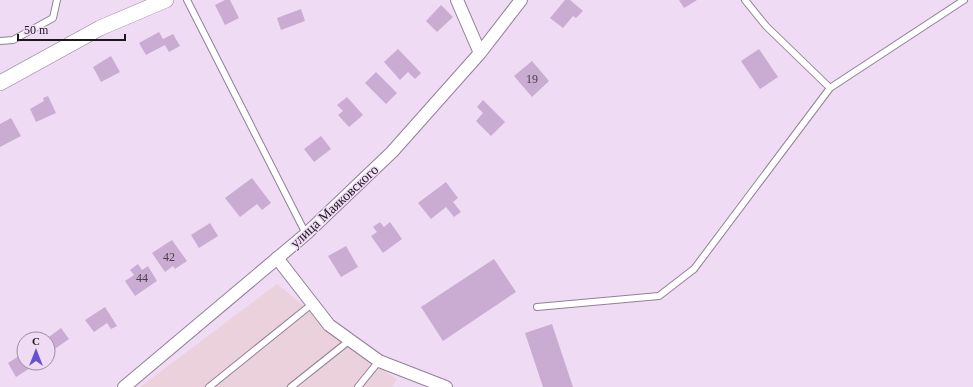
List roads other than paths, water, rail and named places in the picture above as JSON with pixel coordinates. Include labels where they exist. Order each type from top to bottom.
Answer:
[{"type":"street","points":[[0,83],[100,28],[166,0]]},
{"type":"street","points":[[457,0],[480,53]]},
{"type":"street","name":"улица Маяковского","points":[[124,387],[306,234],[392,152],[480,53],[521,0]]},
{"type":"street","points":[[276,258],[329,325],[379,361],[446,387]]},
{"type":"lane","points":[[0,41],[13,40],[54,18],[57,0]]},
{"type":"lane","points":[[187,0],[306,234]]},
{"type":"lane","points":[[744,0],[766,26],[830,88]]},
{"type":"lane","points":[[537,307],[659,296],[694,269],[830,88],[964,0]]},
{"type":"lane","points":[[209,387],[312,304]]},
{"type":"lane","points":[[291,387],[350,340]]},
{"type":"lane","points":[[358,387],[379,361]]}]
